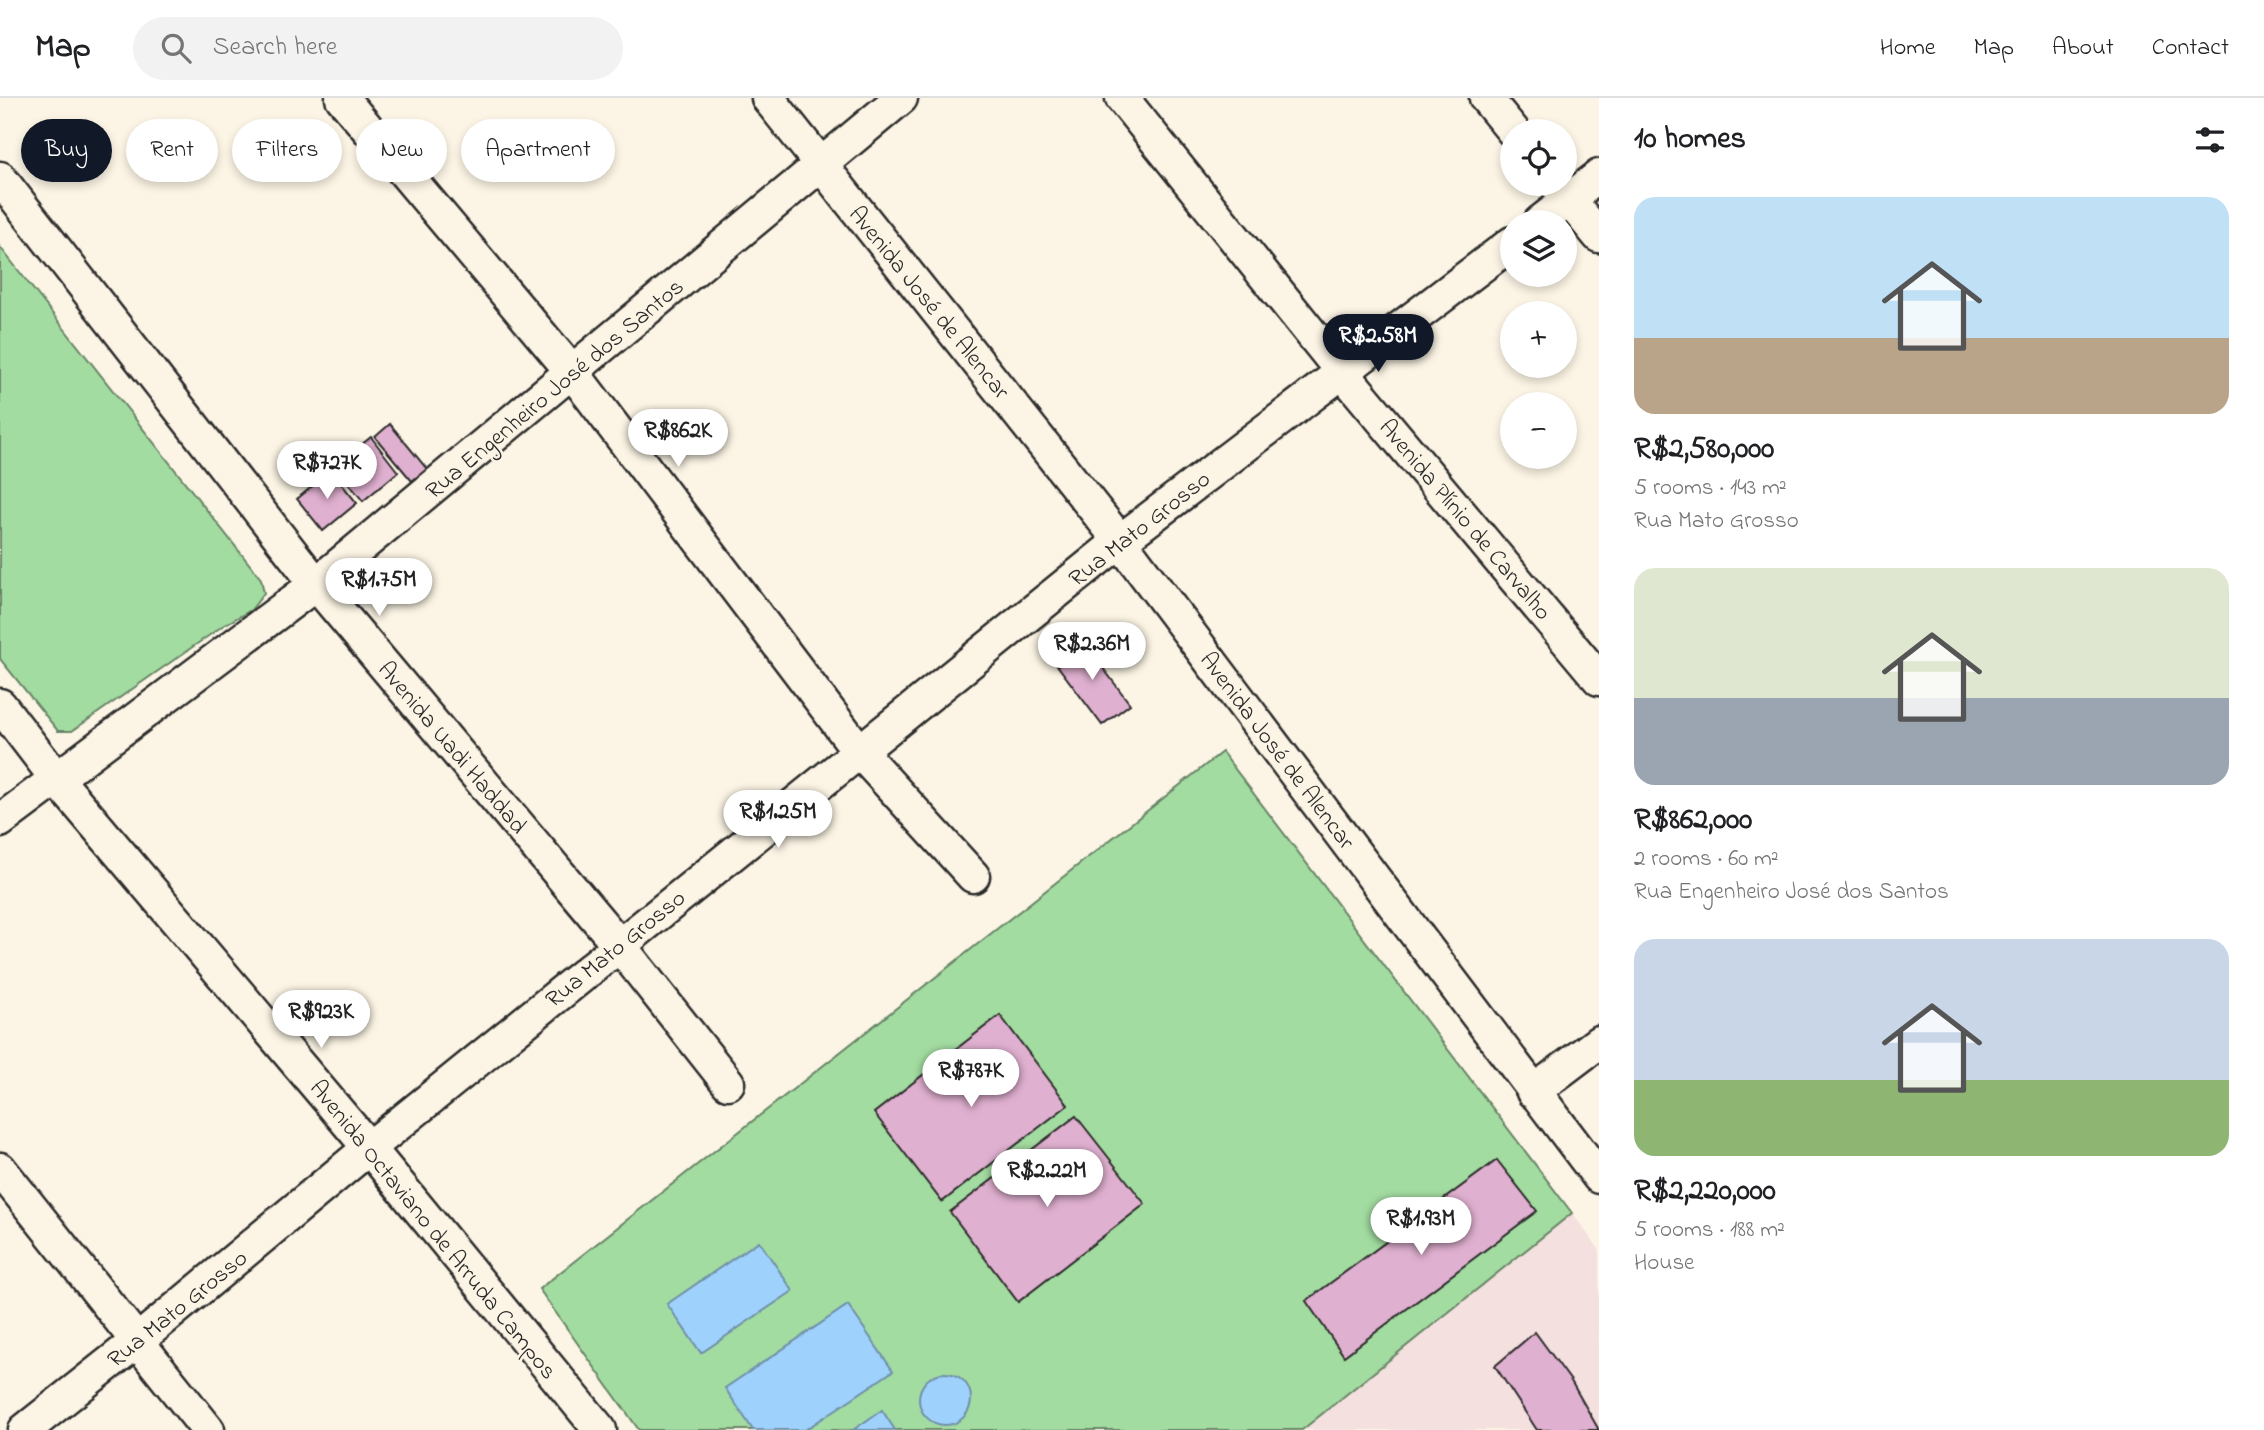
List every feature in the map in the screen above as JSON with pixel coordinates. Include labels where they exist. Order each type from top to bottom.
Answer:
[{"type":"street","points":[[342,98],[573,373],[859,751],[973,876]]},
{"type":"street","name":"Avenida José de Alencar","points":[[768,98],[1120,541],[1599,1177]]},
{"type":"street","name":"Rua Engenheiro José dos Santos","points":[[0,821],[316,584],[901,98]]},
{"type":"street","name":"Avenida Plínio de Carvalho","points":[[1122,98],[1343,373],[1599,679]]},
{"type":"street","points":[[1486,98],[1503,119]]},
{"type":"street","points":[[1577,186],[1599,176]]},
{"type":"street","name":"Avenida Uadi Haddad","points":[[0,178],[316,584],[618,945],[728,1083]]},
{"type":"street","points":[[1565,196],[1599,236]]},
{"type":"street","name":"Rua Mato Grosso","points":[[24,1430],[136,1342],[618,945],[1120,541],[1500,252]]},
{"type":"street","name":"Avenida Octaviano de Arruda Campos","points":[[0,705],[56,778],[369,1148],[600,1430]]},
{"type":"street","points":[[1534,1092],[1599,1042]]},
{"type":"street","points":[[0,1170],[208,1430]]},
{"type":"shaded area","points":[[1572,1213],[1599,1249],[1599,1430],[1303,1430]]},
{"type":"green space","points":[[0,247],[261,579],[264,593],[251,610],[224,625],[72,731],[58,731],[0,659]]},
{"type":"green space","points":[[1222,752],[1572,1213],[1302,1430],[639,1430],[539,1289]]},
{"type":"water","points":[[759,1241],[793,1291],[701,1353],[667,1304]]},
{"type":"water","points":[[848,1305],[893,1371],[805,1430],[753,1430],[725,1388]]},
{"type":"water","points":[[945,1373],[964,1380],[971,1399],[964,1418],[945,1425],[926,1418],[919,1399],[926,1380]]},
{"type":"water","points":[[882,1410],[895,1430],[853,1430]]},
{"type":"building","points":[[390,424],[427,469],[412,481],[375,437]]},
{"type":"building","points":[[371,437],[398,472],[363,501],[335,466]]},
{"type":"building","points":[[331,471],[357,503],[323,531],[297,499]]},
{"type":"building","points":[[1082,640],[1130,704],[1102,725],[1054,661]]},
{"type":"building","points":[[1000,1015],[1068,1105],[942,1202],[874,1113]]},
{"type":"building","points":[[1076,1116],[1145,1204],[1018,1302],[950,1212]]},
{"type":"building","points":[[1497,1160],[1537,1211],[1344,1356],[1306,1301]]},
{"type":"building","points":[[1535,1332],[1571,1381],[1599,1430],[1537,1430],[1495,1366]]}]
